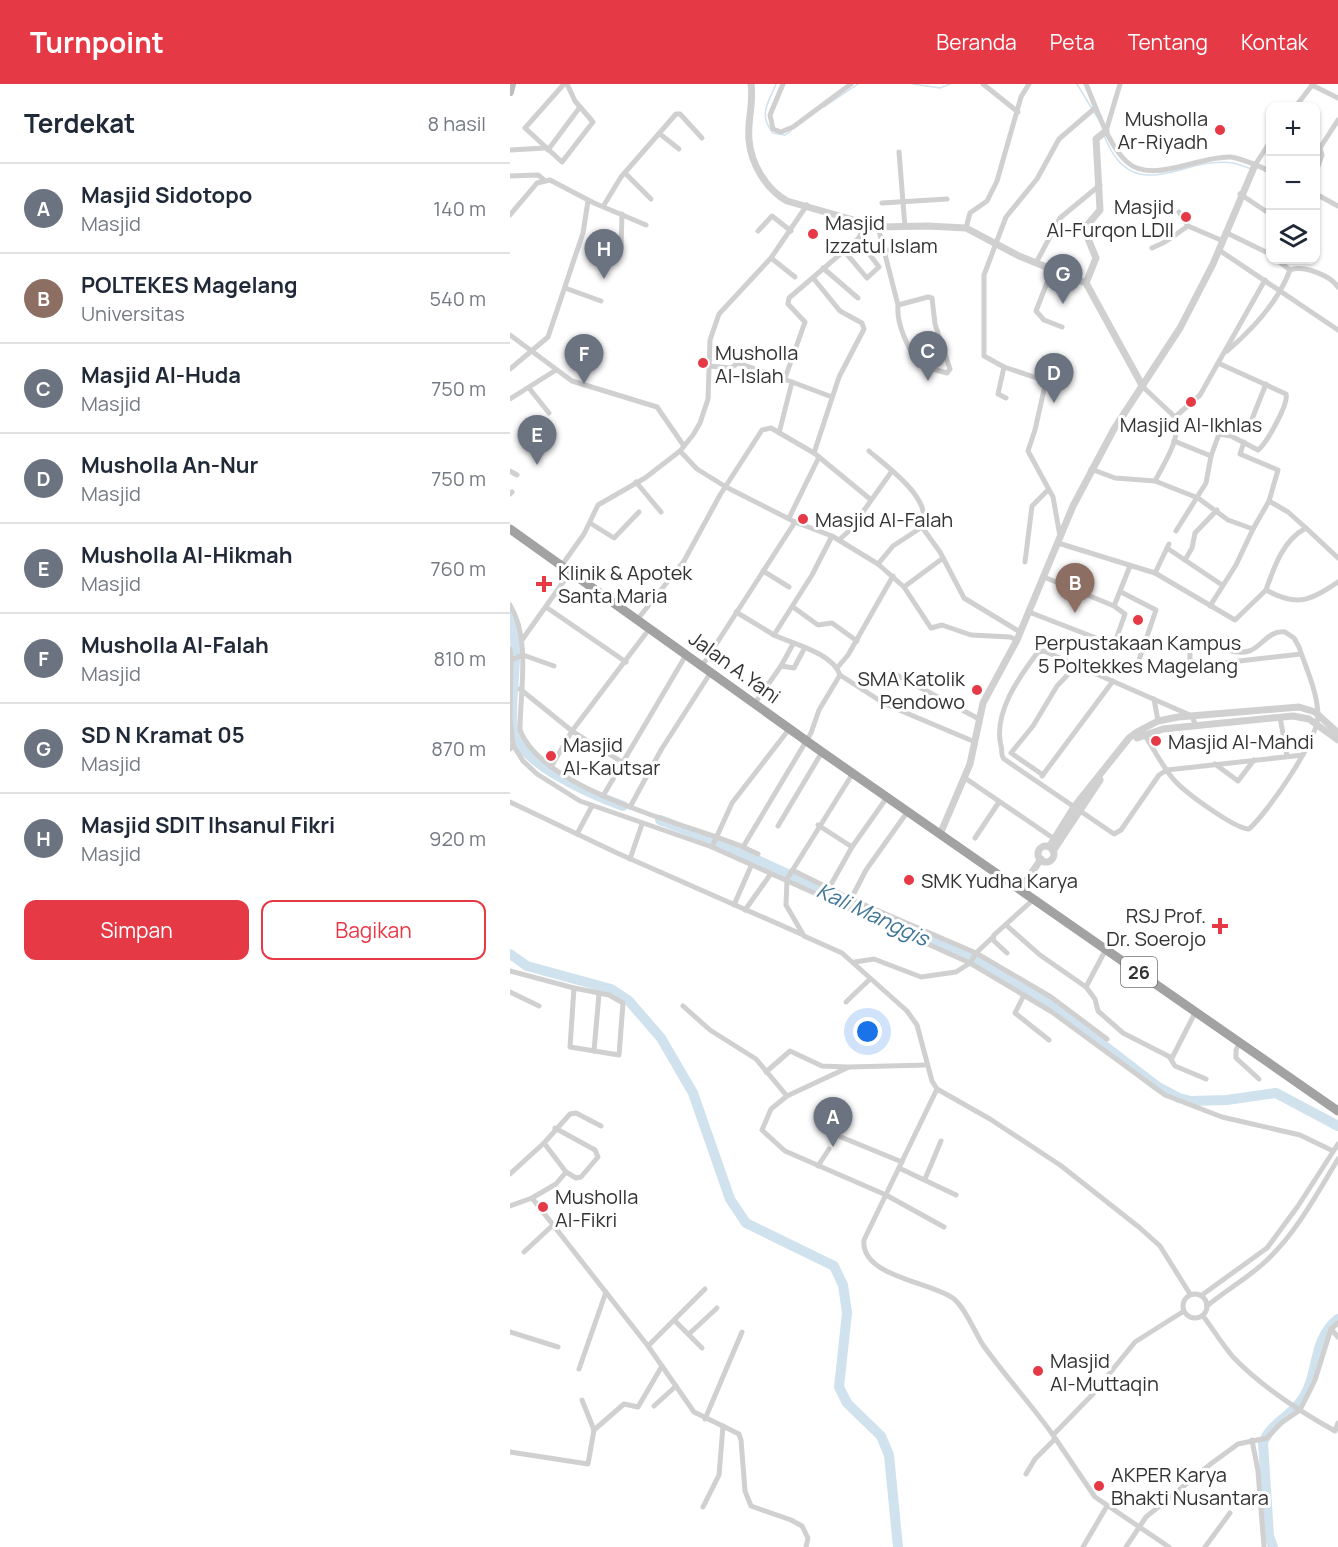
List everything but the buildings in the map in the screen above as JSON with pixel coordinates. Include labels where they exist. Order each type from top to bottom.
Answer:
[{"type":"highway","name":"Jalan A.Yani","points":[[510,529],[822,752],[940,832]]},
{"type":"highway","name":"26","points":[[940,832],[1338,1111]]},
{"type":"main road","points":[[510,93],[512,84]]},
{"type":"street","points":[[565,84],[593,124],[563,162],[525,127],[565,84]]},
{"type":"street","points":[[751,84],[752,110],[748,139],[752,156],[764,179],[776,194],[787,201],[878,227],[966,228],[1036,263],[1086,283],[1143,387],[1175,417],[1178,429],[1155,481]]},
{"type":"street","points":[[783,84],[770,115],[773,129],[781,132],[793,127],[851,84]]},
{"type":"street","points":[[983,84],[1018,112]]},
{"type":"street","points":[[966,228],[972,210],[990,196],[1022,97],[1029,84]]},
{"type":"street","points":[[1086,84],[1103,133],[1125,162],[1143,171],[1221,158],[1266,169]]},
{"type":"street","points":[[1086,283],[1096,258],[1084,229],[1100,210],[1096,140],[1103,133],[1120,84]]},
{"type":"street","points":[[1299,102],[1312,85],[1338,98]]},
{"type":"street","points":[[547,149],[580,107]]},
{"type":"street","points":[[1059,541],[1053,497],[1028,446],[1034,435],[1046,381],[1004,367],[986,358],[983,353],[984,275],[994,243],[1006,217],[1037,179],[1059,140],[1095,108]]},
{"type":"street","points":[[604,205],[625,173],[678,113],[702,138]]},
{"type":"street","points":[[1320,143],[1338,120]]},
{"type":"street","points":[[660,134],[679,149]]},
{"type":"street","points":[[940,832],[965,778],[987,691],[1017,640],[1091,469],[1114,429],[1180,328],[1227,233],[1240,194],[1266,148]]},
{"type":"street","points":[[510,150],[547,149]]},
{"type":"street","points":[[899,152],[905,226]]},
{"type":"street","points":[[625,173],[651,199]]},
{"type":"street","points":[[510,176],[538,176],[557,182],[588,201],[604,205],[646,225]]},
{"type":"street","points":[[510,215],[532,188],[543,179]]},
{"type":"street","points":[[1036,263],[1060,218],[1100,185]]},
{"type":"street","points":[[1240,194],[1266,211]]},
{"type":"street","points":[[1320,196],[1338,206]]},
{"type":"street","points":[[882,203],[947,199]]},
{"type":"street","points":[[510,369],[548,337],[583,233],[588,201]]},
{"type":"street","points":[[562,565],[590,523],[598,505],[636,482],[682,448],[700,423],[705,409],[711,334],[719,314],[771,258],[807,205]]},
{"type":"street","points":[[1179,212],[1188,226],[1223,241]]},
{"type":"street","points":[[621,248],[622,214]]},
{"type":"street","points":[[758,231],[772,216],[790,231]]},
{"type":"street","points":[[785,378],[805,322],[796,315],[788,301],[858,239],[866,225]]},
{"type":"street","points":[[1152,248],[1166,242],[1188,226]]},
{"type":"street","points":[[878,227],[898,305],[898,317],[918,365],[947,374],[950,369],[935,324],[932,298],[927,297],[898,305]]},
{"type":"street","points":[[1227,233],[1266,252]]},
{"type":"street","points":[[844,252],[864,276],[869,277],[880,265],[858,239]]},
{"type":"street","points":[[885,250],[937,249]]},
{"type":"street","points":[[1219,250],[1338,330]]},
{"type":"street","points":[[771,258],[795,277]]},
{"type":"street","points":[[1282,264],[1290,270]]},
{"type":"street","points":[[823,268],[858,298]]},
{"type":"street","points":[[1290,270],[1296,268],[1319,274],[1338,287]]},
{"type":"street","points":[[1052,270],[1036,311],[1041,317],[1062,327]]},
{"type":"street","points":[[1224,353],[1245,336],[1282,291],[1290,270]]},
{"type":"street","points":[[789,518],[817,455],[832,397],[864,326],[840,311],[814,279]]},
{"type":"street","points":[[1175,417],[1200,395],[1265,280]]},
{"type":"street","points":[[565,288],[601,301]]},
{"type":"street","points":[[510,335],[572,381],[657,407],[697,469],[726,487],[795,522],[832,536],[878,564],[904,586],[931,628],[942,625],[971,635],[1010,637],[1017,640]]},
{"type":"street","points":[[709,366],[731,368],[738,363],[785,378],[832,397]]},
{"type":"street","points":[[1176,531],[1198,498],[1210,472],[1211,456],[1220,434],[1261,449],[1287,400],[1286,394],[1218,363]]},
{"type":"street","points":[[1004,367],[998,394],[1006,398]]},
{"type":"street","points":[[510,399],[556,370]]},
{"type":"street","points":[[779,433],[792,382]]},
{"type":"street","points":[[1261,430],[1252,422],[1252,419],[1266,384]]},
{"type":"street","points":[[529,388],[549,413]]},
{"type":"street","points":[[637,620],[684,561],[762,430],[771,428],[817,455],[870,498]]},
{"type":"street","points":[[1174,441],[1211,456]]},
{"type":"street","points":[[1210,606],[1236,565],[1269,501],[1278,470],[1240,454],[1244,442]]},
{"type":"street","points":[[869,451],[907,484],[924,511],[922,527],[943,558],[964,598],[1020,632]]},
{"type":"street","points":[[1091,469],[1115,478],[1155,481],[1198,498],[1228,520],[1253,529]]},
{"type":"street","points":[[510,471],[517,475]]},
{"type":"street","points":[[839,540],[850,530],[870,498],[892,471]]},
{"type":"street","points":[[636,482],[661,512]]},
{"type":"street","points":[[1025,562],[1032,506],[1048,490]]},
{"type":"street","points":[[1269,501],[1283,509],[1338,558]]},
{"type":"street","points":[[1185,560],[1193,546],[1195,533],[1217,510]]},
{"type":"street","points":[[590,523],[614,538],[639,512]]},
{"type":"street","points":[[702,666],[795,522]]},
{"type":"street","points":[[878,564],[893,546],[922,527]]},
{"type":"street","points":[[1059,541],[1155,573],[1236,620],[1266,590],[1277,560],[1294,537],[1306,528]]},
{"type":"street","points":[[774,635],[793,607],[832,536]]},
{"type":"street","points":[[1155,573],[1168,546],[1222,585]]},
{"type":"street","points":[[904,586],[943,558]]},
{"type":"street","points":[[1114,606],[1130,566]]},
{"type":"street","points":[[522,640],[571,571]]},
{"type":"street","points":[[763,571],[789,587]]},
{"type":"street","points":[[743,847],[806,740],[839,671],[893,576]]},
{"type":"street","points":[[1029,612],[1114,645],[1125,614],[1114,606],[1044,577]]},
{"type":"street","points":[[1266,590],[1296,602],[1309,599],[1338,582]]},
{"type":"street","points":[[1121,592],[1156,610],[1139,660]]},
{"type":"street","points":[[510,605],[519,622],[522,640],[520,730],[525,743],[535,756],[603,795],[630,807],[715,836],[758,854]]},
{"type":"street","points":[[546,607],[626,662]]},
{"type":"street","points":[[793,607],[818,625],[834,624],[857,640]]},
{"type":"street","points":[[736,612],[774,635],[822,656],[885,704],[975,742]]},
{"type":"street","points":[[551,766],[572,731],[650,628]]},
{"type":"street","points":[[1144,734],[1174,780],[1193,796],[1246,830],[1252,827],[1304,755],[1317,720],[1317,698],[1301,654],[1294,638],[1280,631],[1246,652],[1233,651],[1196,639],[1191,644],[1188,657],[1193,663],[1204,666],[1301,654]]},
{"type":"street","points":[[755,703],[781,666],[793,644]]},
{"type":"street","points":[[510,649],[512,747],[537,774],[592,806],[712,847],[770,875],[971,962],[1024,994],[1110,1052],[1165,1095],[1222,1117],[1300,1135],[1333,1151]]},
{"type":"street","points":[[781,666],[793,669],[804,649]]},
{"type":"street","points":[[1196,726],[1192,716],[1075,667],[1044,651],[1038,652],[1000,720],[999,734],[1002,757],[1117,834],[1159,776],[1167,770],[1214,763],[1304,755]]},
{"type":"street","points":[[603,795],[686,655]]},
{"type":"street","points":[[512,660],[522,656],[554,666]]},
{"type":"street","points":[[1011,753],[1033,726],[1057,686],[1075,667]]},
{"type":"street","points":[[630,807],[661,750],[711,672]]},
{"type":"street","points":[[891,672],[979,719]]},
{"type":"street","points":[[1038,782],[1113,681]]},
{"type":"street","points":[[520,689],[572,731],[622,762]]},
{"type":"street","points":[[1155,699],[1158,722]]},
{"type":"street","points":[[1051,849],[1129,738],[1158,722],[1192,716],[1299,707],[1308,709],[1338,740]]},
{"type":"street","points":[[1280,717],[1287,756]]},
{"type":"street","points":[[1041,859],[1051,860],[1053,838],[1126,746],[1144,734],[1280,717],[1317,720],[1338,733]]},
{"type":"street","points":[[712,847],[715,836],[732,803],[790,728]]},
{"type":"street","points":[[1002,749],[1043,776]]},
{"type":"street","points":[[778,826],[822,752]]},
{"type":"street","points":[[1214,763],[1238,781],[1254,760]]},
{"type":"street","points":[[804,936],[786,905],[786,880],[818,825],[853,773]]},
{"type":"street","points":[[965,778],[1053,838]]},
{"type":"street","points":[[829,888],[852,847],[888,796]]},
{"type":"street","points":[[510,802],[630,859],[842,953],[855,962],[912,1018],[917,1026],[927,1065],[937,1089],[990,1119],[1060,1165],[1140,1228],[1160,1246],[1190,1294]]},
{"type":"street","points":[[975,838],[999,802]]},
{"type":"street","points":[[577,834],[592,806]]},
{"type":"street","points":[[851,899],[866,870],[908,811]]},
{"type":"street","points":[[630,859],[642,824]]},
{"type":"street","points":[[818,825],[852,847]]},
{"type":"street","points":[[1020,890],[1041,859],[1040,849],[1051,849]]},
{"type":"street","points":[[734,905],[751,866]]},
{"type":"street","points":[[791,871],[976,954],[1051,997],[1107,1039]]},
{"type":"street","points":[[745,910],[770,875]]},
{"type":"street","points":[[855,962],[874,959],[921,977],[956,972],[971,962],[976,954],[1034,899]]},
{"type":"street","points":[[1006,925],[1040,955],[1086,987],[1095,999],[1098,1011],[1123,1033],[1170,1058],[1175,1066],[1206,1079]]},
{"type":"street","points":[[993,937],[1007,953]]},
{"type":"street","points":[[1086,987],[1106,949]]},
{"type":"street","points":[[510,971],[615,997],[624,1007],[619,1055],[570,1047],[574,988]]},
{"type":"street","points":[[846,1002],[870,979]]},
{"type":"street","points":[[510,992],[539,1006]]},
{"type":"street","points":[[594,1052],[599,994]]},
{"type":"street","points":[[1024,994],[1016,1008],[1016,1015],[1049,1040]]},
{"type":"street","points":[[683,1006],[710,1030],[756,1059],[787,1096]]},
{"type":"street","points":[[1170,1058],[1196,1011]]},
{"type":"street","points":[[1240,1042],[1236,1050],[1236,1058],[1258,1079]]},
{"type":"street","points":[[766,1072],[790,1051],[822,1066],[927,1065]]},
{"type":"street","points":[[849,1067],[787,1096],[771,1109],[762,1130],[784,1151],[886,1196],[944,1227]]},
{"type":"street","points":[[937,1089],[864,1240],[865,1253],[877,1264],[903,1279],[943,1292],[956,1300],[984,1346],[1054,1437],[1095,1497],[1169,1547]]},
{"type":"street","points":[[510,1173],[544,1143],[567,1115],[574,1113],[601,1126]]},
{"type":"street","points":[[544,1143],[566,1172],[576,1178],[582,1177],[599,1155],[555,1128]]},
{"type":"street","points":[[841,1137],[901,1165],[956,1195]]},
{"type":"street","points":[[925,1179],[941,1141]]},
{"type":"street","points":[[1203,1316],[1192,1318],[1184,1311],[1184,1299],[1190,1294],[1202,1295],[1267,1248],[1338,1144]]},
{"type":"street","points":[[818,1166],[829,1149]]},
{"type":"street","points":[[1203,1316],[1207,1306],[1265,1262],[1280,1247],[1338,1159]]},
{"type":"street","points":[[510,1206],[532,1198],[556,1184],[566,1172]]},
{"type":"street","points":[[1316,1179],[1324,1182]]},
{"type":"street","points":[[532,1198],[648,1346],[694,1412],[705,1419],[736,1431],[741,1440],[745,1491],[751,1506],[802,1526],[808,1538],[806,1547]]},
{"type":"street","points":[[524,1252],[553,1225]]},
{"type":"street","points":[[648,1346],[705,1289]]},
{"type":"street","points":[[579,1369],[606,1292]]},
{"type":"street","points":[[1202,1295],[1207,1306]]},
{"type":"street","points":[[688,1334],[717,1308]]},
{"type":"street","points":[[1026,1474],[1035,1459],[1135,1342],[1184,1311]]},
{"type":"street","points":[[1203,1316],[1234,1358],[1299,1410],[1336,1431],[1338,1423]]},
{"type":"street","points":[[674,1320],[702,1348]]},
{"type":"street","points":[[1126,1547],[1139,1526],[1212,1463],[1238,1444],[1267,1438],[1299,1410],[1315,1380],[1331,1329],[1338,1323]]},
{"type":"street","points":[[1331,1329],[1338,1337]]},
{"type":"street","points":[[510,1332],[558,1347]]},
{"type":"street","points":[[705,1419],[742,1332]]},
{"type":"street","points":[[594,1430],[624,1404],[638,1407],[662,1366]]},
{"type":"street","points":[[654,1406],[676,1386]]},
{"type":"street","points":[[510,1452],[586,1464],[589,1462],[594,1430],[582,1401]]},
{"type":"street","points":[[703,1507],[719,1475],[723,1426]]},
{"type":"street","points":[[1255,1439],[1264,1547]]},
{"type":"street","points":[[1083,1547],[1107,1506]]},
{"type":"street","points":[[1206,1547],[1230,1513]]},
{"type":"waterway","points":[[776,84],[766,109],[768,127],[773,133],[785,135],[791,131]]},
{"type":"waterway","points":[[824,107],[858,84]]},
{"type":"waterway","points":[[913,84],[940,88],[950,84]]},
{"type":"waterway","points":[[1077,84],[1097,117]]},
{"type":"waterway","points":[[1104,135],[1116,157],[1129,170],[1144,175],[1161,174],[1215,163],[1233,163],[1251,169]]},
{"type":"waterway","name":"Kali Manggis","points":[[510,613],[515,645],[512,719],[514,733],[520,745],[530,756],[561,778],[623,806]]},
{"type":"waterway","name":"Kali Manggis","points":[[660,820],[720,843],[983,964],[1054,1007],[1158,1087],[1179,1098],[1191,1101],[1227,1100],[1276,1093],[1338,1126]]},
{"type":"waterway","points":[[510,954],[527,966],[611,989],[629,1001],[661,1038],[693,1093],[730,1199],[746,1223],[834,1266],[843,1285],[847,1313],[839,1387],[847,1403],[881,1436],[889,1455],[898,1547]]},
{"type":"waterway","name":"Kali Manggis","points":[[1273,1547],[1269,1536],[1263,1443],[1271,1430],[1303,1398],[1312,1378],[1324,1337],[1338,1319]]},
{"type":"place","name":"Musholla Ar-Riyadh","points":[[1220,130]]},
{"type":"place","name":"Masjid Al-Furqon LDII","points":[[1186,217]]},
{"type":"place","name":"Masjid Izzatul Islam","points":[[813,234]]},
{"type":"place","name":"Masjid SDIT Ihsanul Fikri","points":[[604,279]]},
{"type":"place","name":"SD N Kramat 05","points":[[1063,304]]},
{"type":"place","name":"Musholla Al-Islah","points":[[703,363]]},
{"type":"place","name":"Masjid Al-Huda","points":[[928,381]]},
{"type":"place","name":"Musholla Al-Falah","points":[[584,384]]},
{"type":"place","name":"Masjid Al-Ikhlas","points":[[1191,402]]},
{"type":"place","name":"Musholla An-Nur","points":[[1054,403]]},
{"type":"place","name":"Musholla Al-Hikmah","points":[[537,465]]},
{"type":"place","name":"Masjid Al-Falah","points":[[803,519]]},
{"type":"place","name":"Klinik & Apotek Santa Maria","points":[[544,584]]},
{"type":"place","name":"POLTEKES Magelang","points":[[1075,613]]},
{"type":"place","name":"Perpustakaan Kampus 5 Poltekkes Magelang","points":[[1138,620]]},
{"type":"place","name":"SMA Katolik Pendowo","points":[[977,690]]},
{"type":"place","name":"Masjid Al-Mahdi","points":[[1156,741]]},
{"type":"place","name":"Masjid Al-Kautsar","points":[[551,756]]},
{"type":"place","name":"SMK Yudha Karya","points":[[909,880]]},
{"type":"place","name":"RSJ Prof. Dr. Soerojo","points":[[1220,926]]},
{"type":"place","name":"Masjid Sidotopo","points":[[833,1147]]},
{"type":"place","name":"Musholla Al-Fikri","points":[[543,1207]]},
{"type":"place","name":"Masjid Al-Muttaqin","points":[[1038,1371]]},
{"type":"place","name":"AKPER Karya Bhakti Nusantara","points":[[1099,1486]]}]
